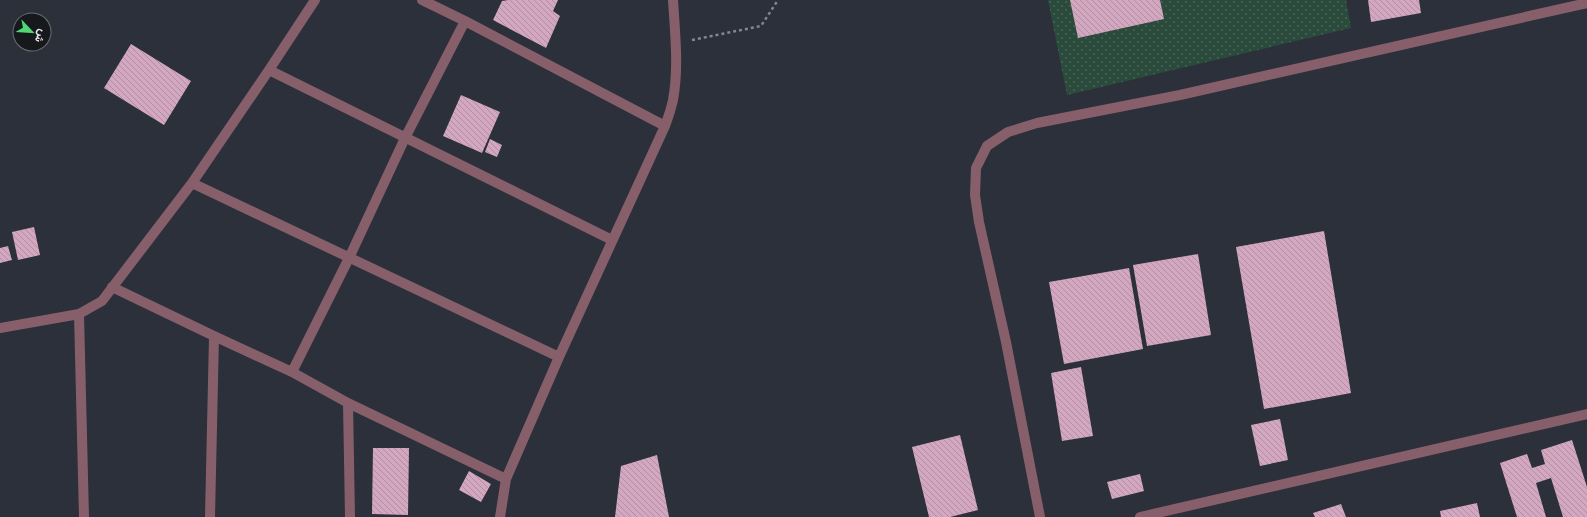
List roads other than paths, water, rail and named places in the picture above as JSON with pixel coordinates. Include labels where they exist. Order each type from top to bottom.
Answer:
[{"type":"street","points":[[0,328],[80,314],[102,301],[192,183],[315,0]]},
{"type":"street","points":[[425,0],[665,126]]},
{"type":"street","points":[[500,517],[506,480],[558,357],[665,126],[673,100],[676,43],[673,0]]},
{"type":"street","points":[[1040,517],[1006,342],[979,222],[975,195],[976,168],[987,146],[1008,132],[1037,123],[1180,95],[1587,3]]},
{"type":"street","points":[[292,372],[349,258],[405,138],[465,21]]},
{"type":"street","points":[[269,70],[612,240]]},
{"type":"street","points":[[192,183],[558,357]]},
{"type":"street","points":[[112,287],[292,372],[348,403],[506,480]]},
{"type":"street","points":[[80,314],[84,517]]},
{"type":"street","points":[[210,517],[214,336]]},
{"type":"street","points":[[348,403],[350,517]]},
{"type":"street","points":[[1140,517],[1587,414]]}]
